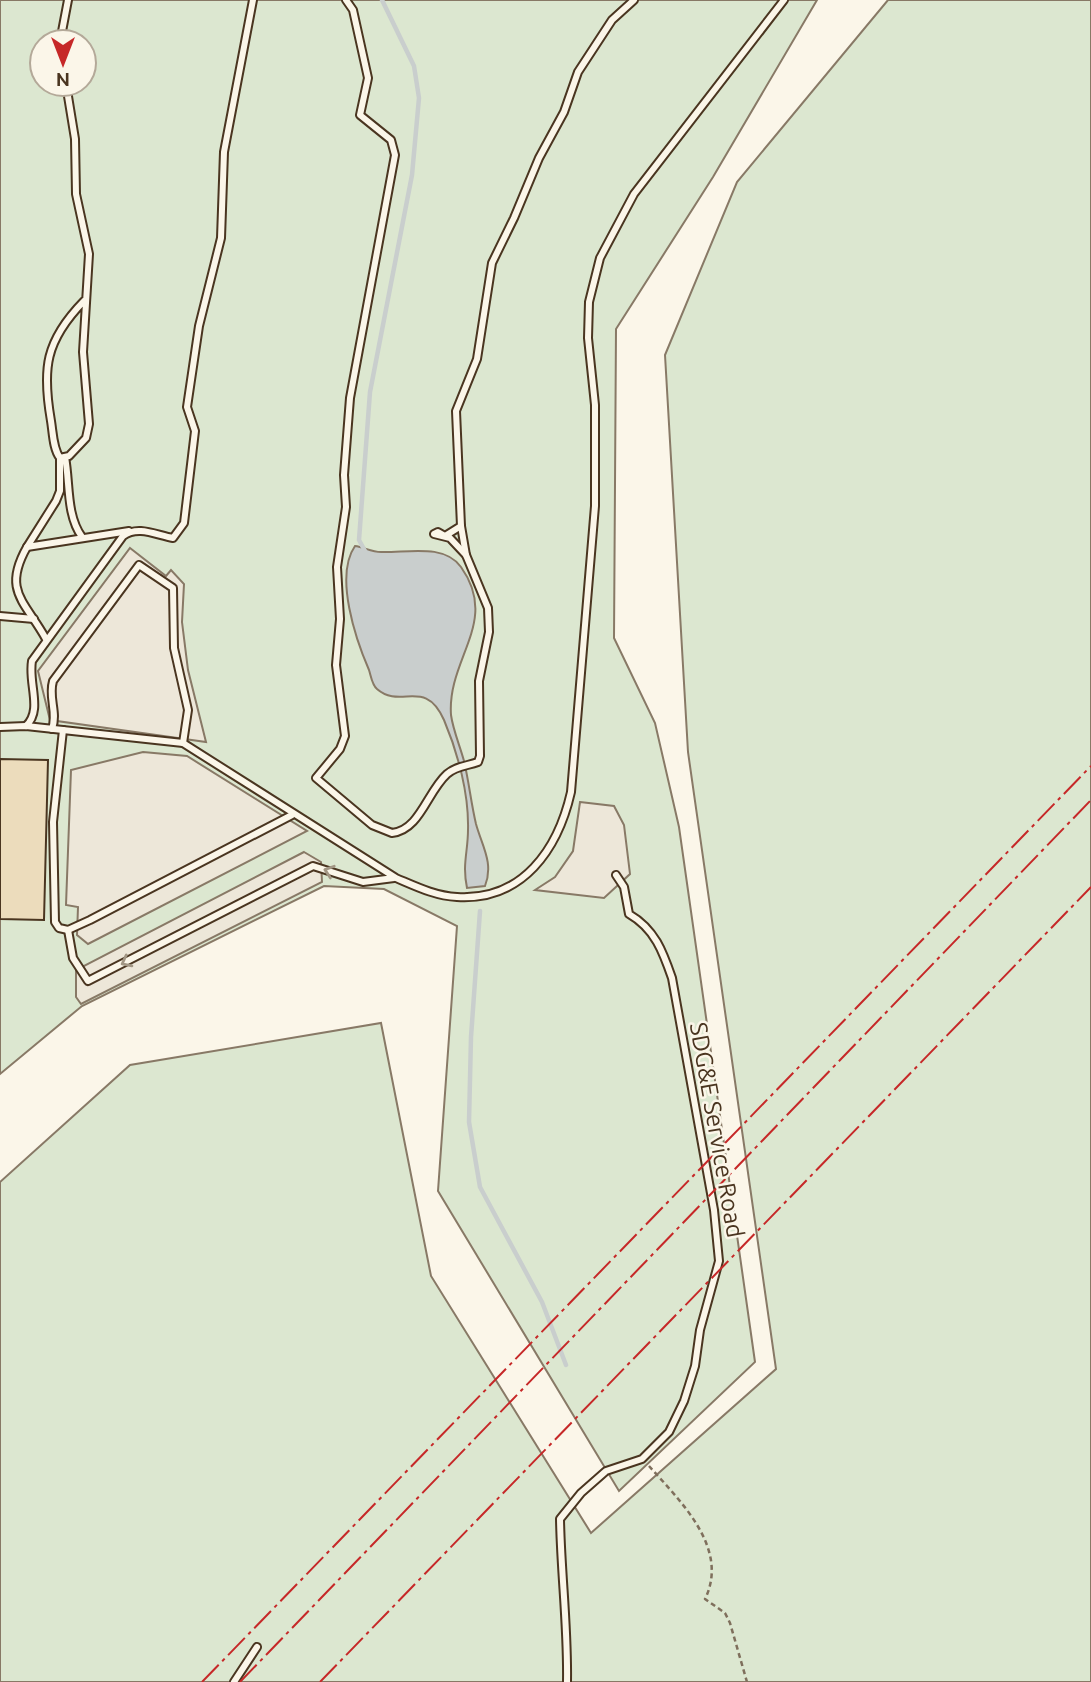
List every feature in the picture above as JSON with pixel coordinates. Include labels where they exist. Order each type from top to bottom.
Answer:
[{"type":"lane","points":[[63,28],[68,0]]},
{"type":"lane","points":[[27,547],[130,531],[152,531],[173,538],[184,523],[195,431],[187,407],[199,326],[221,239],[224,152],[253,0]]},
{"type":"lane","points":[[346,0],[352,10],[368,78],[360,115],[391,141],[395,155],[350,398],[344,475],[346,507],[337,567],[340,619],[336,665],[345,736],[340,749],[316,778],[372,825],[392,833],[408,828],[433,789],[456,768],[478,762],[480,756],[479,681],[489,622],[484,593],[466,555],[461,526],[456,411],[477,359],[492,263],[538,158],[564,111],[578,72],[612,20],[634,0]]},
{"type":"lane","points":[[0,727],[26,726],[183,743],[292,815],[396,878],[427,891],[457,897],[493,894],[536,867],[553,846],[564,824],[571,792],[595,506],[595,405],[588,338],[589,302],[600,258],[634,194],[784,0]]},
{"type":"lane","points":[[62,458],[74,451],[88,432],[83,352],[84,301],[89,254],[76,194],[75,139],[68,98]]},
{"type":"lane","points":[[82,537],[74,526],[62,458],[54,441],[47,397],[47,360],[84,301]]},
{"type":"lane","points":[[46,639],[14,585],[15,572],[27,547],[56,501],[60,491],[62,458]]},
{"type":"lane","points":[[461,526],[445,536],[466,555]]},
{"type":"lane","points":[[26,726],[34,719],[36,708],[29,676],[32,661],[130,531]]},
{"type":"lane","points":[[52,729],[56,716],[50,691],[53,681],[139,565],[173,589],[174,648],[188,710],[183,743]]},
{"type":"lane","points":[[0,616],[34,619]]},
{"type":"lane","points":[[63,730],[53,822],[55,922],[59,928],[68,930],[292,815]]},
{"type":"lane","points":[[68,930],[73,958],[88,981],[313,866],[363,882],[396,878]]},
{"type":"lane","name":"SDG&E Service Road","points":[[567,1682],[568,1633],[561,1580],[560,1519],[581,1493],[606,1472],[642,1459],[669,1432],[684,1401],[719,1261],[714,1210],[672,978],[659,942],[639,920],[629,914],[624,887],[617,875]]},
{"type":"lane","points":[[234,1682],[257,1647]]},
{"type":"path","points":[[642,1459],[703,1532],[708,1552],[710,1589],[705,1599],[725,1613],[747,1682]]},
{"type":"green space","points":[[0,0],[817,0],[713,177],[616,329],[614,638],[655,723],[679,827],[755,1362],[619,1491],[438,1191],[457,926],[384,889],[324,886],[82,1006],[0,1074]]},
{"type":"green space","points":[[888,0],[1091,0],[1091,1682],[0,1682],[0,1182],[130,1065],[381,1023],[431,1276],[591,1533],[776,1369],[688,752],[665,355],[737,182]]},
{"type":"shaded area","points":[[355,546],[377,552],[424,551],[445,555],[461,567],[472,587],[474,623],[456,676],[451,715],[464,761],[476,824],[488,862],[485,886],[467,888],[465,872],[468,830],[465,788],[454,746],[437,707],[421,697],[386,695],[373,683],[349,608],[346,574]]},
{"type":"shaded area","points":[[130,548],[166,576],[171,570],[184,584],[182,622],[188,670],[206,742],[50,720],[38,671]]},
{"type":"shaded area","points":[[143,752],[187,756],[307,831],[88,944],[77,935],[78,907],[66,905],[71,770]]},
{"type":"shaded area","points":[[580,802],[614,806],[624,825],[630,874],[604,898],[535,890],[555,877],[573,851]]},
{"type":"shaded area","points":[[304,852],[321,862],[322,882],[81,1004],[76,997],[76,970]]},
{"type":"building","points":[[0,759],[48,760],[44,920],[0,919]]},
{"type":"waterway","points":[[365,551],[359,540],[370,392],[412,175],[419,98],[414,66],[382,0]]},
{"type":"waterway","points":[[480,911],[471,1037],[469,1122],[480,1187],[542,1302],[566,1365]]},
{"type":"power","points":[[202,1682],[1091,766]]},
{"type":"power","points":[[240,1682],[1091,800]]},
{"type":"power","points":[[320,1682],[1091,887]]}]
